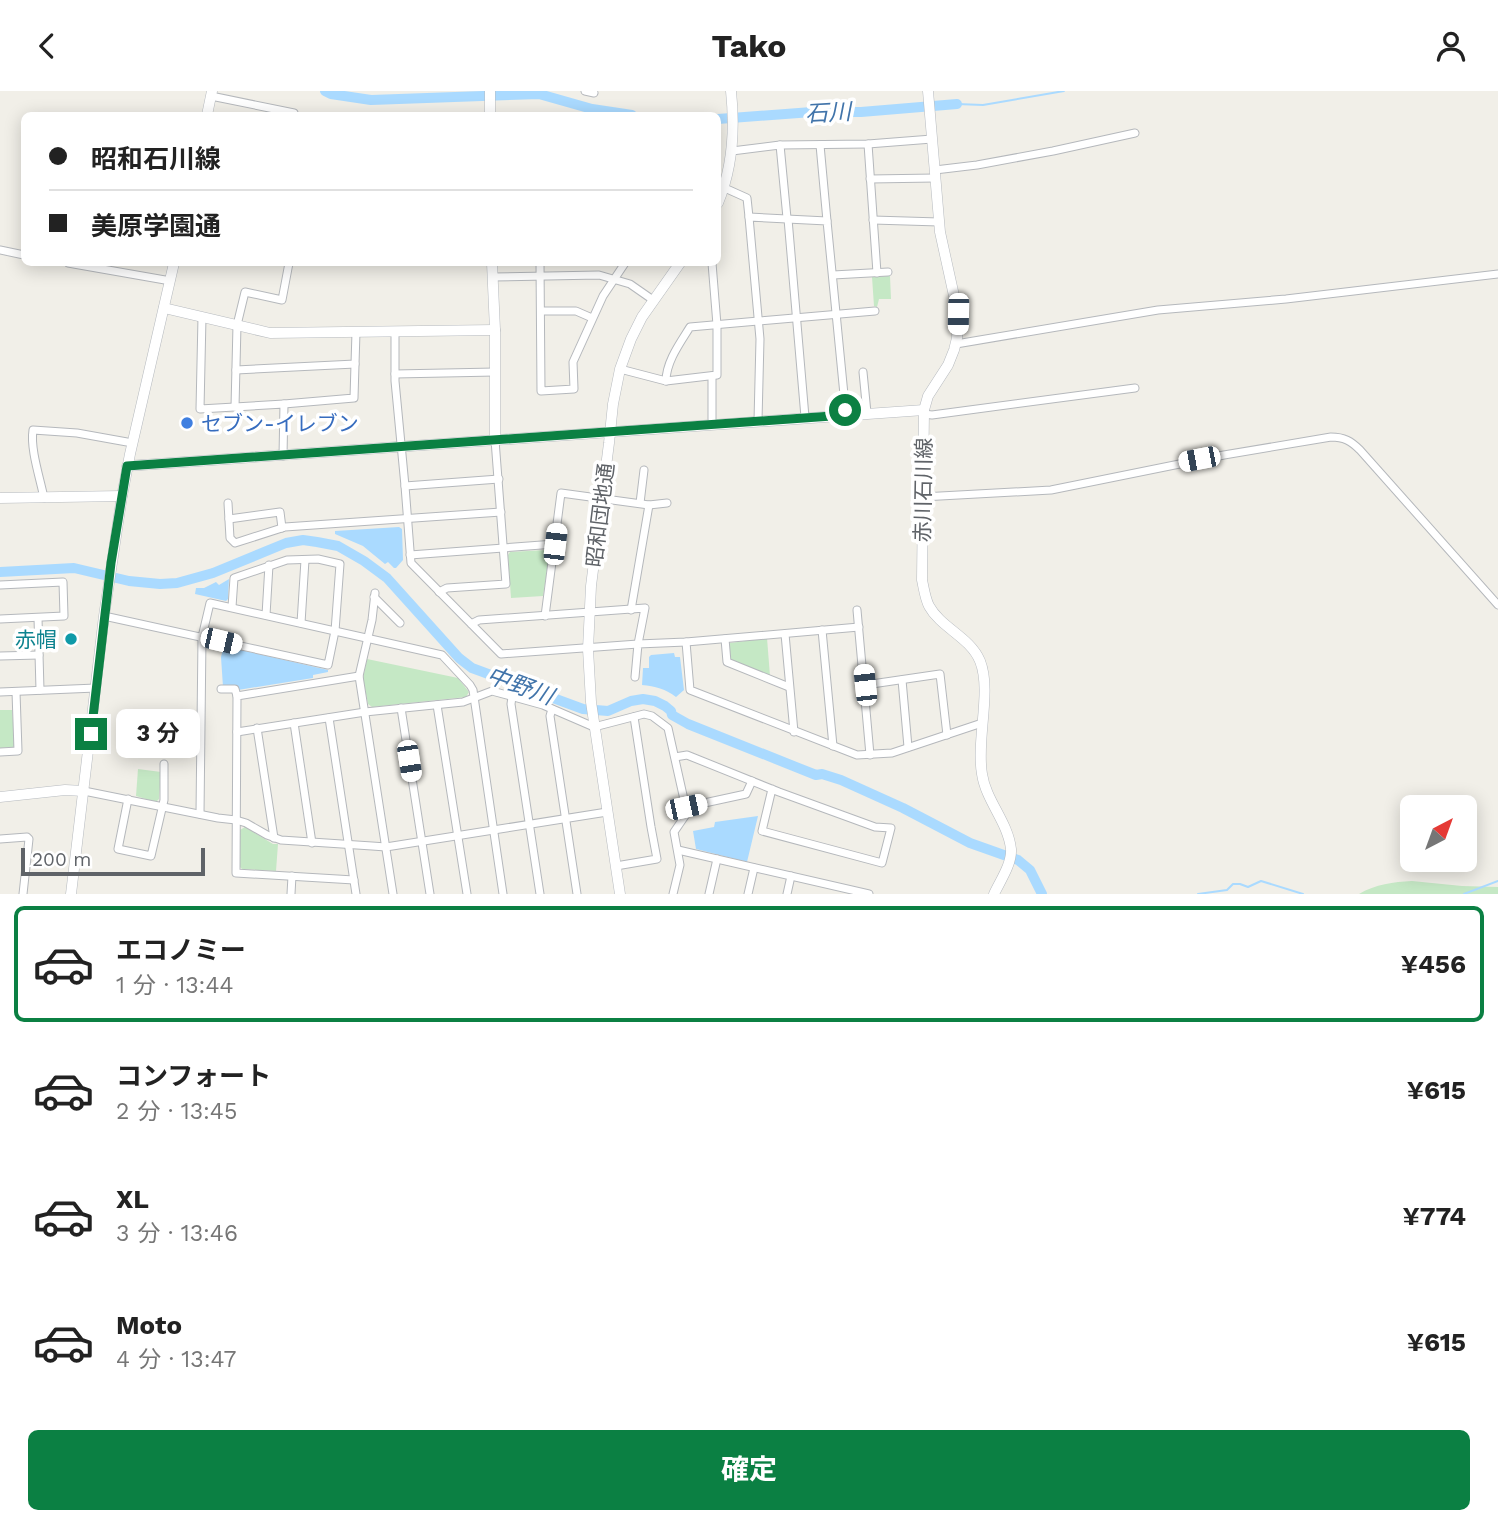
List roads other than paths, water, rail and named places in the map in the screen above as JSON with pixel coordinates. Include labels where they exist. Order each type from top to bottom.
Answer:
[{"type":"street","points":[[489,91],[490,112]]},
{"type":"street","points":[[585,91],[594,93]]},
{"type":"street","points":[[721,184],[732,151],[734,128],[731,91]]},
{"type":"street","name":"赤川石川線","points":[[928,92],[939,222],[958,314],[956,344],[948,365],[928,395],[924,412],[922,580],[925,598],[930,607],[937,617],[973,649],[984,680],[982,774],[988,794],[1009,836],[1011,849],[1007,867],[994,894]]},
{"type":"street","points":[[208,112],[211,93],[290,112]]},
{"type":"street","points":[[870,179],[935,174],[1135,133]]},
{"type":"street","points":[[732,151],[780,145],[868,144],[932,139]]},
{"type":"street","points":[[868,144],[877,273]]},
{"type":"street","points":[[780,145],[805,417]]},
{"type":"street","points":[[820,145],[846,415]]},
{"type":"street","points":[[721,187],[747,198],[760,339],[758,421]]},
{"type":"street","points":[[749,217],[827,221]]},
{"type":"street","points":[[873,220],[939,222]]},
{"type":"street","points":[[0,250],[21,254]]},
{"type":"street","points":[[85,266],[165,280]]},
{"type":"street","points":[[71,894],[104,616],[122,496],[173,266]]},
{"type":"street","points":[[235,407],[237,325],[245,292],[282,300],[288,266]]},
{"type":"street","points":[[439,592],[447,588],[506,584],[495,440],[492,266]]},
{"type":"street","points":[[540,266],[541,391],[574,389],[573,362],[592,318],[623,266]]},
{"type":"street","name":"昭和団地通","points":[[594,722],[588,649],[589,613],[614,395],[620,369],[636,329],[678,266]]},
{"type":"street","points":[[620,369],[666,381],[717,376],[718,325],[712,266]]},
{"type":"street","points":[[833,275],[888,272]]},
{"type":"street","points":[[956,344],[1158,310],[1286,299],[1498,274]]},
{"type":"street","points":[[493,277],[599,275],[630,284],[653,300]]},
{"type":"street","points":[[164,308],[270,333],[495,330]]},
{"type":"street","points":[[541,311],[576,311],[592,318]]},
{"type":"street","points":[[666,381],[670,363],[690,327],[875,311]]},
{"type":"street","points":[[202,317],[200,409],[354,398],[356,332]]},
{"type":"street","points":[[395,331],[395,374],[411,563],[501,654],[859,627]]},
{"type":"street","points":[[236,370],[355,365]]},
{"type":"street","points":[[395,374],[495,372]]},
{"type":"street","points":[[863,372],[867,414]]},
{"type":"street","points":[[712,376],[712,419]]},
{"type":"street","points":[[127,466],[805,417],[924,412],[932,415],[1135,388]]},
{"type":"street","points":[[283,456],[284,404]]},
{"type":"street","points":[[44,498],[32,437],[33,430],[77,433],[127,442]]},
{"type":"street","points":[[922,497],[1051,490],[1224,454],[1342,437],[1360,450],[1498,605]]},
{"type":"street","points":[[640,503],[644,470]]},
{"type":"street","points":[[405,486],[499,479]]},
{"type":"street","points":[[545,616],[561,493],[649,505],[667,503]]},
{"type":"street","points":[[0,498],[122,496]]},
{"type":"street","points":[[228,503],[230,538],[235,543],[282,528],[501,512]]},
{"type":"street","points":[[631,610],[649,505]]},
{"type":"street","points":[[229,519],[280,512],[282,528]]},
{"type":"street","points":[[410,555],[555,544]]},
{"type":"street","points":[[301,623],[305,559]]},
{"type":"street","points":[[104,616],[328,665],[335,631],[340,564],[318,559],[287,560],[234,577],[232,607]]},
{"type":"street","points":[[266,615],[269,565]]},
{"type":"street","points":[[0,585],[63,582],[64,616],[0,619]]},
{"type":"street","points":[[393,894],[359,676],[375,595],[400,623]]},
{"type":"street","points":[[200,814],[202,637],[210,603],[442,655],[473,690],[503,894]]},
{"type":"street","points":[[471,624],[479,621],[645,608],[635,677]]},
{"type":"street","points":[[857,610],[870,755]]},
{"type":"street","points":[[38,618],[40,690]]},
{"type":"street","points":[[822,630],[833,746]]},
{"type":"street","points":[[786,634],[794,732]]},
{"type":"street","points":[[724,639],[727,663],[789,687]]},
{"type":"street","points":[[686,642],[690,689],[856,755],[892,753],[982,723]]},
{"type":"street","points":[[0,656],[39,655]]},
{"type":"street","points":[[865,685],[940,674],[947,735]]},
{"type":"street","points":[[237,696],[359,676]]},
{"type":"street","points":[[902,680],[908,747]]},
{"type":"street","points":[[0,692],[96,688]]},
{"type":"street","points":[[221,689],[235,689],[237,696],[236,873],[354,880]]},
{"type":"street","points":[[237,731],[365,712],[463,702],[492,691],[594,722],[649,715],[668,728],[687,813],[674,832],[680,865],[673,894]]},
{"type":"street","points":[[0,752],[18,751],[16,692]]},
{"type":"street","points":[[512,697],[540,894]]},
{"type":"street","points":[[437,705],[467,894]]},
{"type":"street","points":[[401,708],[430,894]]},
{"type":"street","points":[[552,709],[550,716],[577,894]]},
{"type":"street","points":[[616,866],[657,859],[634,717]]},
{"type":"street","points":[[329,718],[356,894]]},
{"type":"street","points":[[594,722],[620,894]]},
{"type":"street","points":[[293,723],[312,843]]},
{"type":"street","points":[[257,728],[274,838]]},
{"type":"street","points":[[675,757],[687,755],[876,827],[891,828],[882,863],[762,831],[772,789]]},
{"type":"street","points":[[128,800],[118,849],[151,856],[163,807],[164,764]]},
{"type":"street","points":[[686,807],[746,795],[751,781]]},
{"type":"street","points":[[0,797],[65,790],[84,791],[236,820],[274,838],[386,847],[607,812]]},
{"type":"street","points":[[0,839],[29,839],[23,894]]},
{"type":"street","points":[[678,850],[866,894]]},
{"type":"street","points":[[709,894],[717,859]]},
{"type":"street","points":[[748,894],[754,868]]},
{"type":"street","points":[[291,894],[292,876]]},
{"type":"street","points":[[786,894],[791,876]]},
{"type":"street","points":[[825,894],[827,885]]},
{"type":"water","points":[[402,529],[403,560],[396,568],[388,562],[385,564],[363,546],[335,534],[335,531]]},
{"type":"water","points":[[229,579],[226,601],[195,594],[196,588],[204,588],[216,582],[219,585]]},
{"type":"water","points":[[224,646],[328,672],[313,675],[313,678],[238,690],[236,686],[223,687],[221,657]]},
{"type":"water","points":[[674,653],[675,657],[680,657],[684,690],[676,697],[660,688],[642,685],[643,668],[649,668],[651,655]]},
{"type":"water","points":[[758,816],[747,862],[696,849],[693,831],[714,827],[715,822]]},
{"type":"waterway","name":"石川","points":[[325,91],[371,100],[539,94],[612,112]]},
{"type":"waterway","name":"石川","points":[[957,104],[983,105],[1064,91]]},
{"type":"waterway","name":"石川","points":[[721,119],[957,104]]},
{"type":"waterway","name":"中野川","points":[[0,572],[74,568],[129,581],[177,583],[213,573],[286,543],[303,540],[338,546],[387,578],[459,658],[472,668],[583,709],[608,711],[631,701],[655,701],[688,724],[816,775],[822,774],[841,780],[970,843],[1018,860],[1030,870],[1042,894]]},
{"type":"waterway","name":"中野川","points":[[1198,894],[1227,890],[1233,884],[1248,887],[1261,881],[1303,894]]},
{"type":"waterway","name":"中野川","points":[[1464,894],[1498,881]]},
{"type":"place","name":"セブン-イレブン","points":[[187,423]]},
{"type":"place","name":"赤帽","points":[[71,639]]}]
